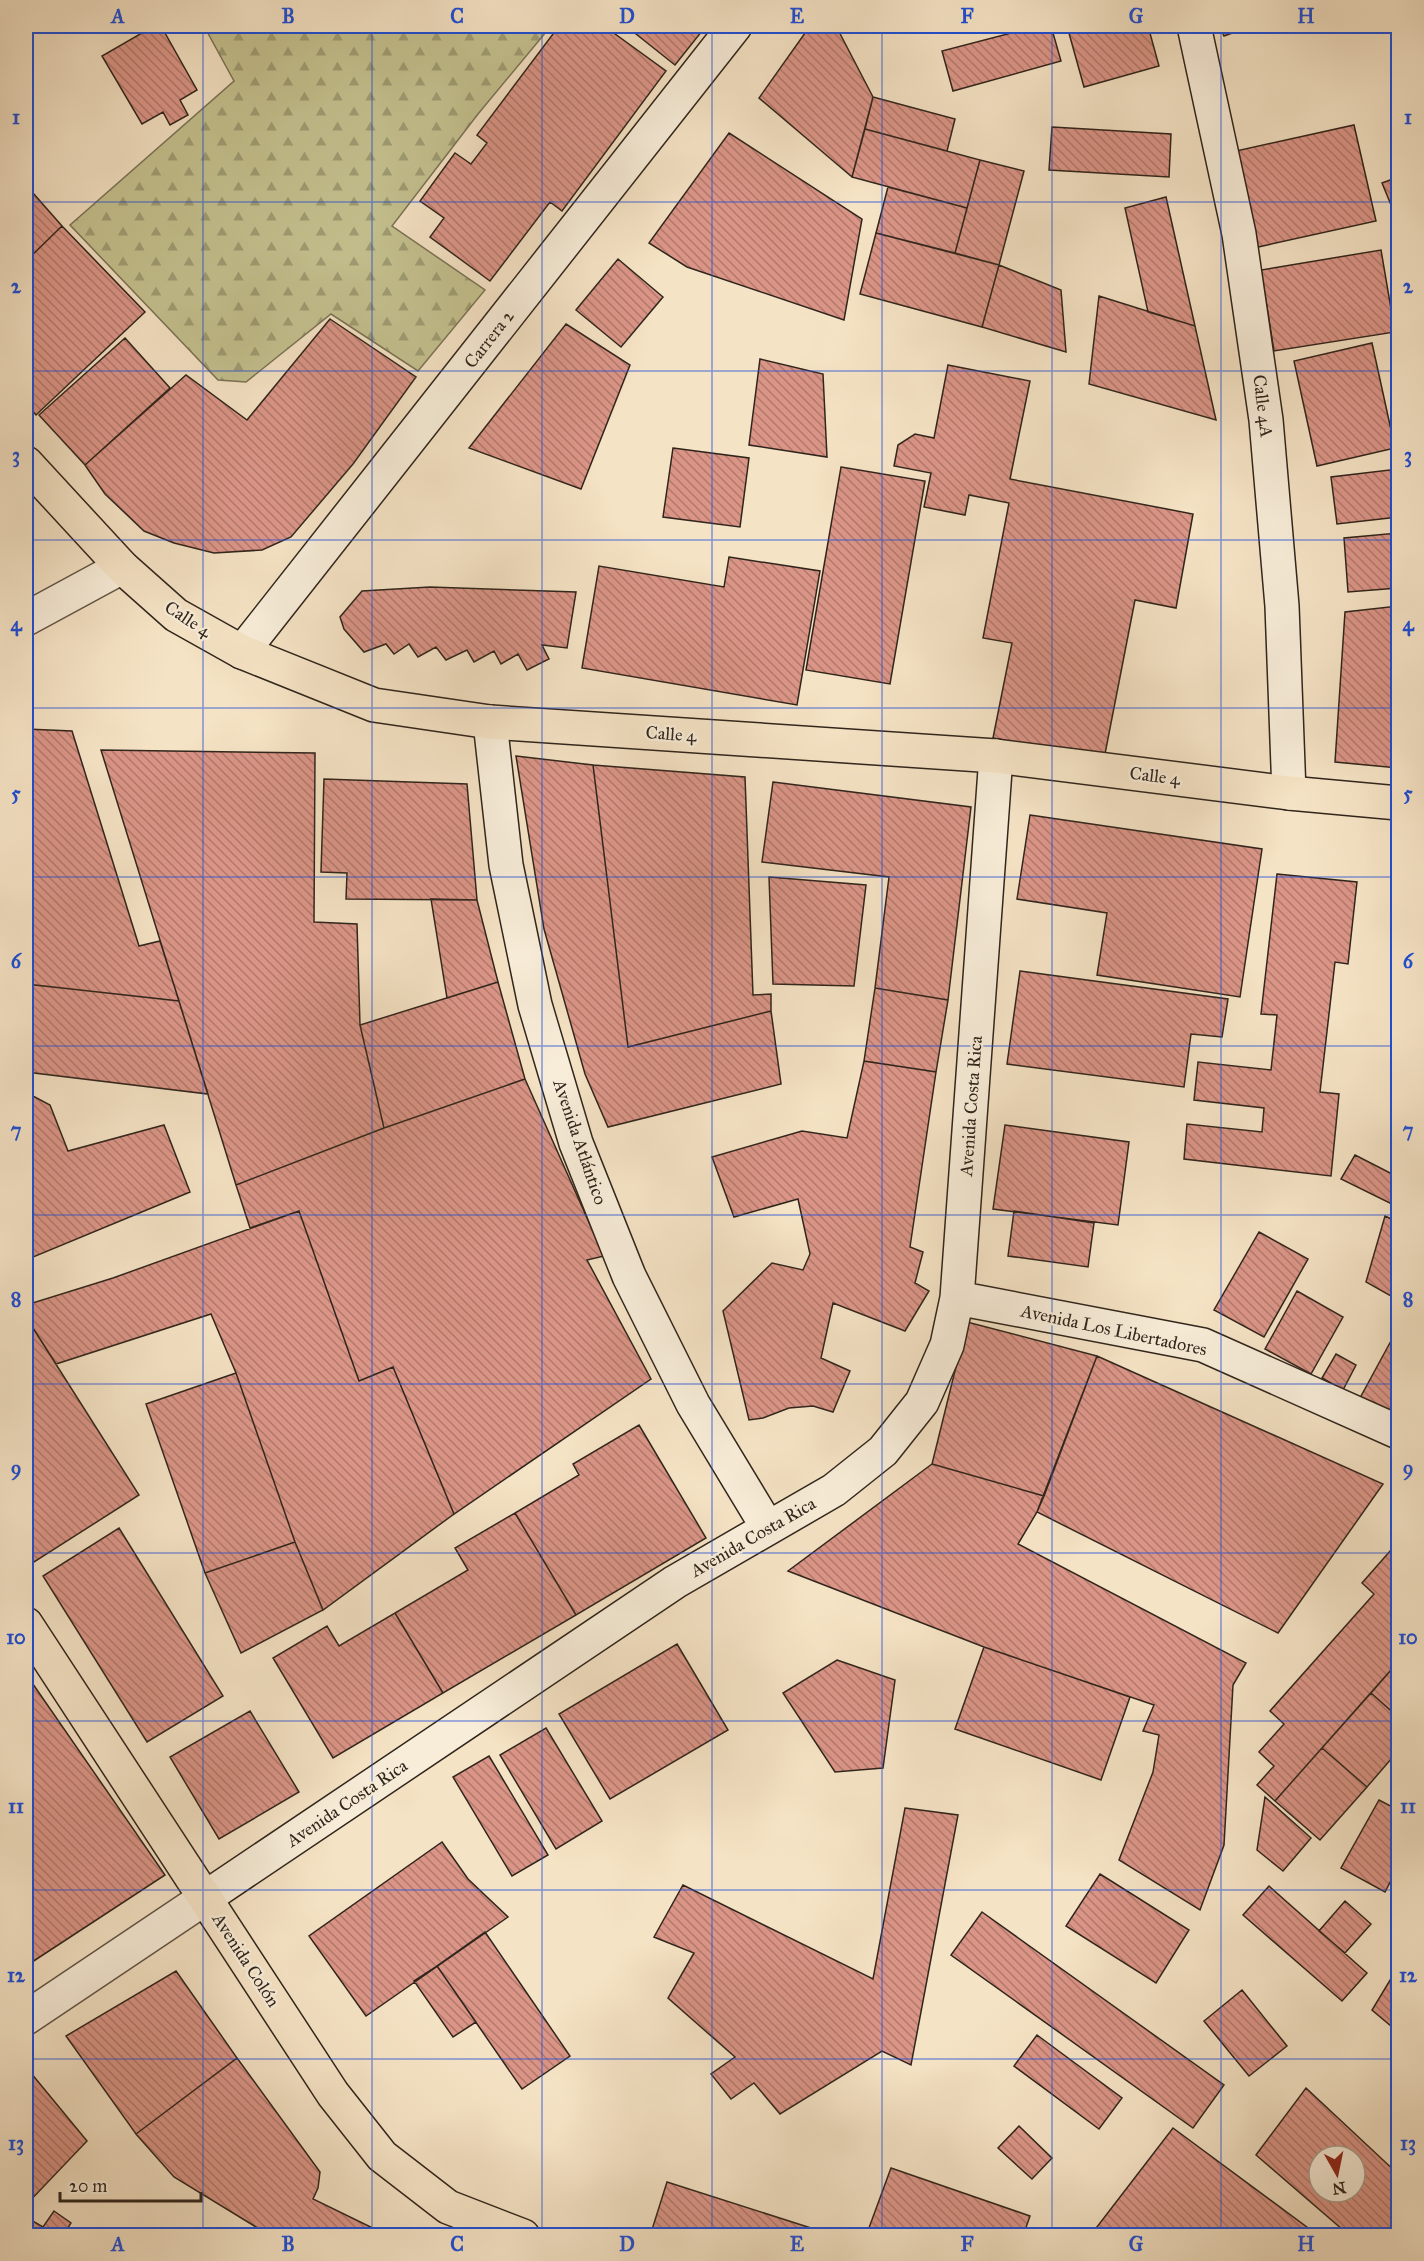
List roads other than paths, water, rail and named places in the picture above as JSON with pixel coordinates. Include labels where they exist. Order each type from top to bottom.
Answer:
[{"type":"main road","name":"Calle 4","points":[[26,463],[122,567],[176,615],[242,652],[374,705],[490,722],[996,756],[1288,793],[1398,803]]},
{"type":"main road","name":"Avenida Colón","points":[[26,1624],[333,2094],[382,2156],[448,2207],[523,2235]]},
{"type":"street","name":"Carrera 2","points":[[242,652],[735,26]]},
{"type":"street","name":"Calle 4A","points":[[1194,26],[1239,234],[1266,420],[1282,606],[1288,793]]},
{"type":"street","points":[[26,619],[122,567]]},
{"type":"street","name":"Avenida Atlántico","points":[[490,722],[506,865],[513,900],[535,1005],[576,1143],[629,1276],[687,1394],[768,1528]]},
{"type":"street","name":"Avenida Costa Rica","points":[[26,2018],[675,1582],[834,1490],[883,1451],[922,1402],[947,1345],[957,1298],[996,756]]},
{"type":"street","name":"Avenida Los Libertadores","points":[[957,1298],[1203,1345],[1398,1432]]}]
